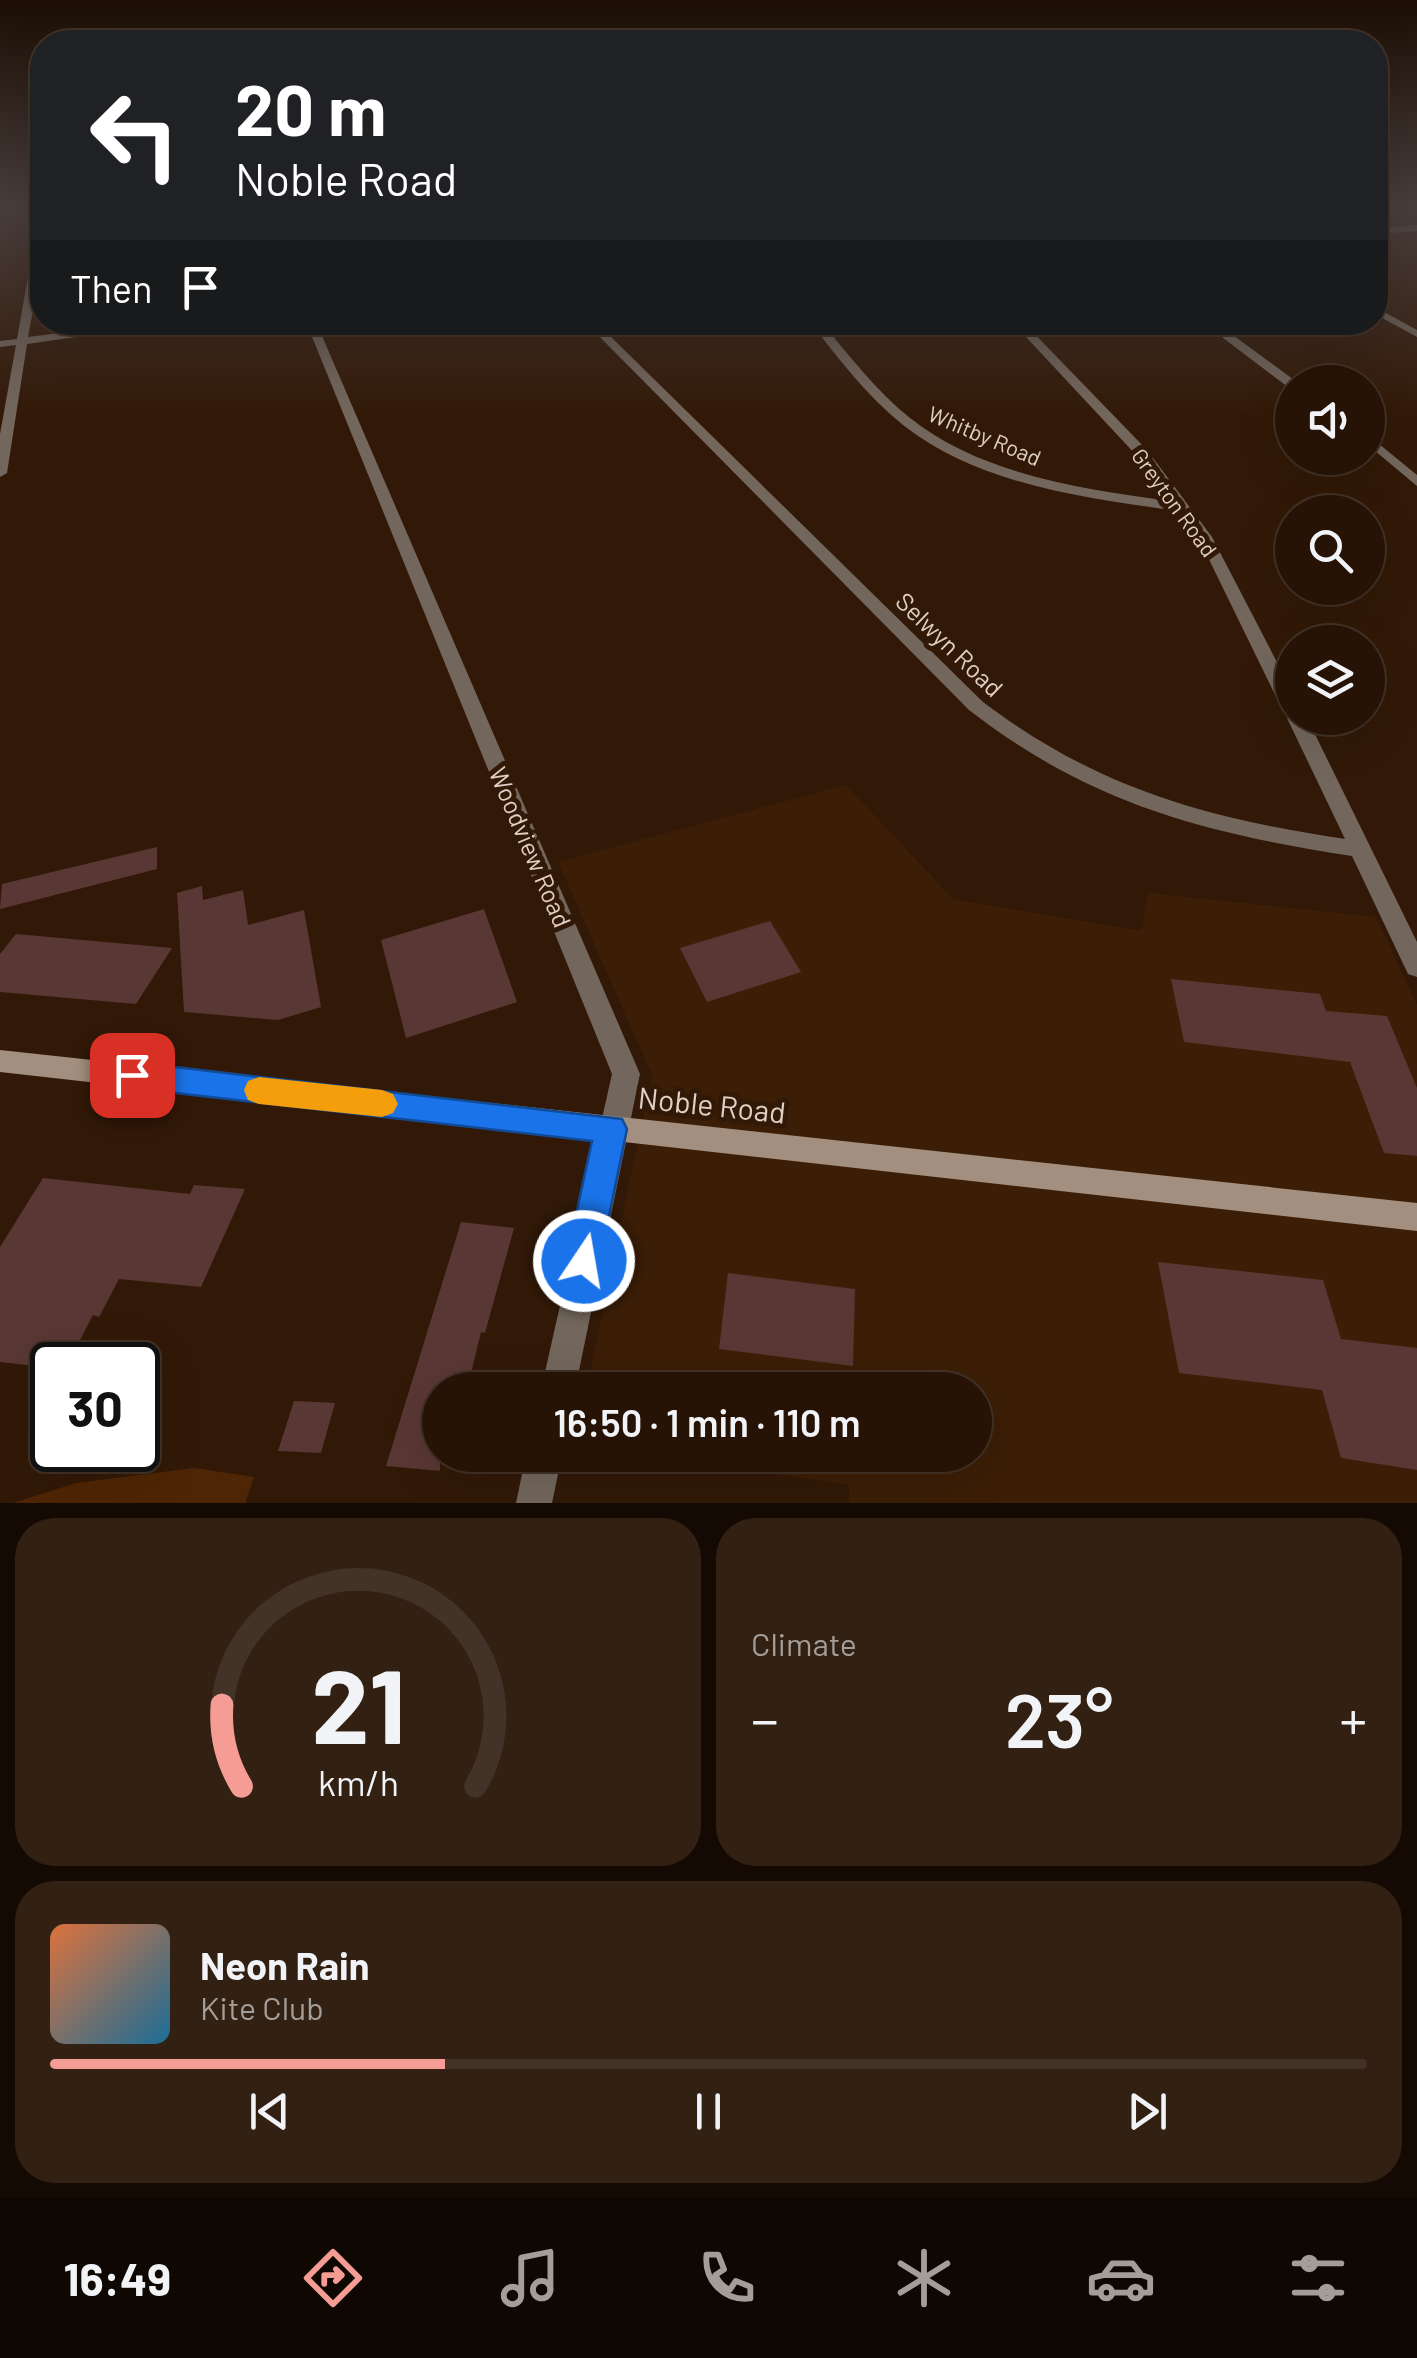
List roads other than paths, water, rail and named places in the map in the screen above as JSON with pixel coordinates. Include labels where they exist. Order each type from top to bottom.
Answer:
[{"type":"main road","name":"Noble Road","points":[[0,1061],[1417,1217]]},
{"type":"street","points":[[0,473],[30,293]]},
{"type":"street","points":[[1388,317],[1417,334]]},
{"type":"street","points":[[0,344],[71,335]]},
{"type":"street","name":"Woodview Road","points":[[316,335],[626,1074],[611,1129],[562,1372]]},
{"type":"street","name":"Selwyn Road","points":[[603,335],[976,706],[1032,749],[1074,773],[1168,810],[1288,839],[1363,850]]},
{"type":"street","name":"Whitby Road","points":[[827,335],[888,404],[913,426],[951,447],[1017,474],[1093,496],[1180,506]]},
{"type":"street","name":"Greyton Road","points":[[1029,335],[1142,453],[1208,540],[1275,676]]},
{"type":"street","points":[[1225,335],[1275,372]]},
{"type":"street","points":[[1385,454],[1417,482]]},
{"type":"street","points":[[1305,735],[1417,966]]},
{"type":"street","points":[[534,1503],[540,1472]]}]
